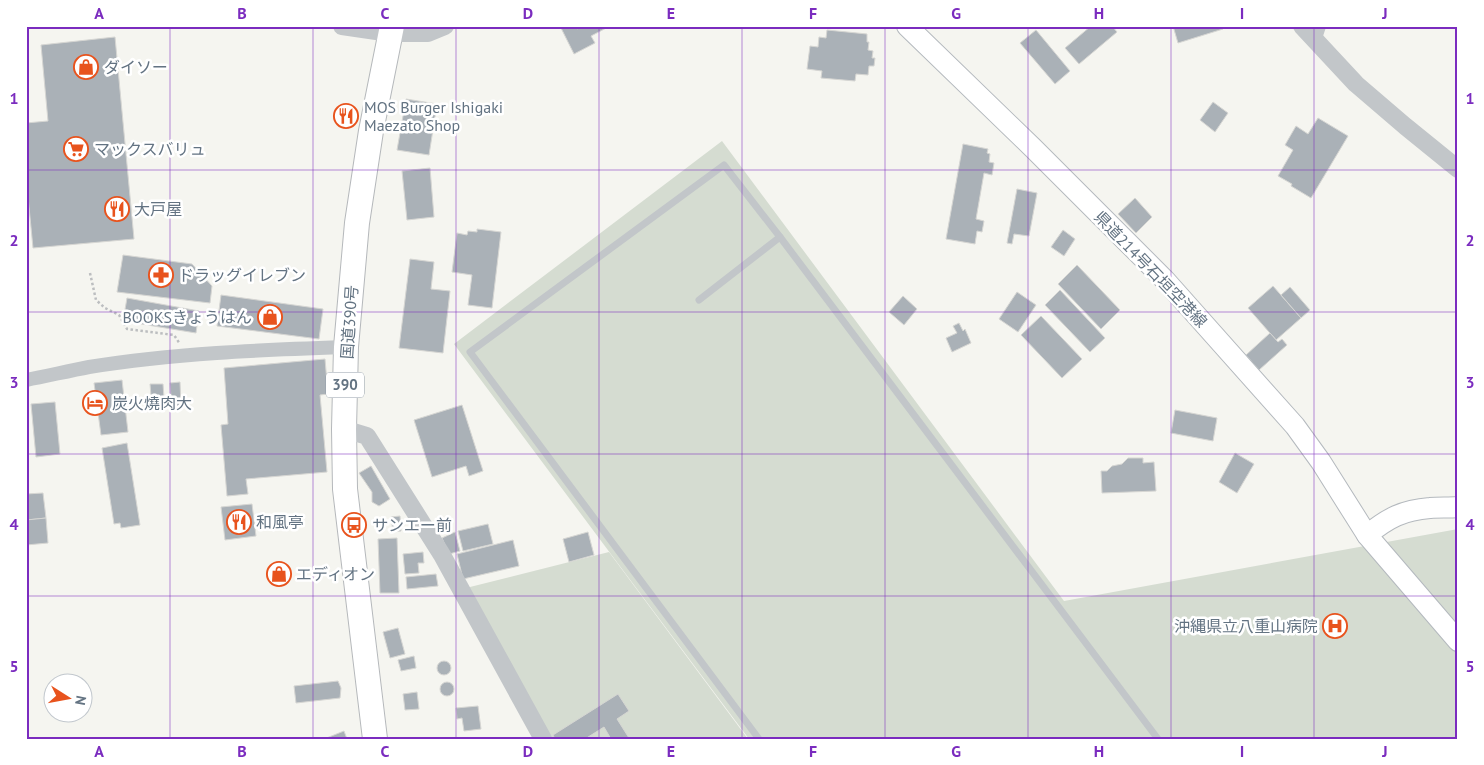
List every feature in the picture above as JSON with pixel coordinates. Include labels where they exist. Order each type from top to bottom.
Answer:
[{"type":"highway","name":"国道390号","points":[[375,739],[345,489],[344,429],[346,347],[357,223],[391,30]]},
{"type":"main road","name":"県道214号石垣空港線","points":[[907,26],[1165,280],[1294,426],[1321,462],[1367,535],[1458,641]]},
{"type":"main road","points":[[1367,535],[1384,521],[1402,512],[1458,507]]},
{"type":"street","points":[[342,26],[428,33],[445,26]]},
{"type":"street","points":[[1302,26],[1316,34],[1356,84],[1458,169]]},
{"type":"street","points":[[26,380],[89,367],[187,356],[282,349],[346,347]]},
{"type":"street","points":[[344,429],[367,436],[442,555],[543,739]]},
{"type":"lane","points":[[759,739],[470,352],[724,165],[1158,739]]},
{"type":"lane","points":[[699,300],[780,237]]},
{"type":"path","points":[[90,273],[96,300],[119,315],[127,329],[174,335],[187,356]]},
{"type":"shaded area","points":[[722,141],[1064,601],[1458,529],[1458,739],[749,739],[454,344]]},
{"type":"shaded area","points":[[609,552],[748,739],[549,739],[466,588]]},
{"type":"building","points":[[560,26],[576,26],[577,29],[582,26],[610,26],[591,36],[595,43],[574,54]]},
{"type":"building","points":[[1091,26],[1112,26],[1117,32],[1079,64],[1065,48]]},
{"type":"building","points":[[1173,26],[1222,26],[1223,29],[1178,43]]},
{"type":"building","points":[[827,30],[867,34],[868,50],[873,51],[872,58],[875,58],[874,66],[869,66],[868,75],[856,74],[855,81],[821,78],[822,71],[807,69],[810,46],[818,47],[819,37],[826,38]]},
{"type":"building","points":[[1036,30],[1070,71],[1055,84],[1020,43]]},
{"type":"building","name":"マックスバリュ","points":[[115,37],[134,239],[33,248],[26,176],[26,123],[48,121],[41,45]]},
{"type":"building","points":[[406,99],[437,104],[429,155],[397,150]]},
{"type":"building","points":[[1213,102],[1228,113],[1215,132],[1200,120]]},
{"type":"building","points":[[1318,118],[1348,136],[1311,198],[1278,176],[1293,150],[1285,145],[1296,126],[1308,134]]},
{"type":"building","points":[[963,144],[988,149],[987,153],[990,154],[989,162],[994,163],[992,175],[984,173],[976,219],[984,221],[982,232],[977,231],[975,244],[946,239]]},
{"type":"building","points":[[430,168],[434,217],[407,220],[402,171]]},
{"type":"building","points":[[1017,189],[1037,193],[1029,236],[1014,234],[1012,244],[1007,243]]},
{"type":"building","points":[[1135,198],[1152,217],[1136,233],[1118,214]]},
{"type":"building","points":[[477,229],[501,232],[492,308],[468,305],[472,275],[452,272],[457,233],[467,235],[468,231],[477,232]]},
{"type":"building","points":[[1063,230],[1075,239],[1064,256],[1051,247]]},
{"type":"building","name":"ドラッグイレブン","points":[[123,255],[192,264],[212,286],[210,303],[117,292]]},
{"type":"building","points":[[410,259],[434,262],[431,289],[450,291],[443,353],[399,348]]},
{"type":"building","points":[[1077,265],[1120,310],[1101,329],[1058,284]]},
{"type":"building","points":[[1273,286],[1301,318],[1276,340],[1248,308]]},
{"type":"building","points":[[1290,287],[1310,310],[1301,318],[1281,295]]},
{"type":"building","points":[[1060,290],[1105,338],[1090,352],[1045,305]]},
{"type":"building","points":[[1017,292],[1036,305],[1018,332],[999,319]]},
{"type":"building","name":"BOOKSきょうはん","points":[[221,295],[323,309],[319,339],[217,326]]},
{"type":"building","points":[[903,296],[917,309],[904,325],[889,312]]},
{"type":"building","points":[[127,298],[199,311],[196,333],[123,321]]},
{"type":"building","points":[[1041,316],[1082,359],[1062,378],[1021,335]]},
{"type":"building","points":[[959,323],[963,331],[965,329],[971,343],[952,352],[946,338],[957,333],[953,326]]},
{"type":"building","points":[[1270,333],[1278,342],[1282,339],[1287,345],[1259,370],[1246,355]]},
{"type":"building","points":[[325,359],[328,394],[320,395],[327,472],[246,479],[248,494],[227,496],[221,425],[228,424],[224,368]]},
{"type":"building","points":[[122,380],[128,432],[101,435],[94,383]]},
{"type":"building","points":[[180,382],[181,406],[152,408],[150,384],[163,384],[164,398],[171,398],[170,383]]},
{"type":"building","points":[[55,402],[60,454],[36,457],[31,404]]},
{"type":"building","points":[[462,405],[483,471],[469,476],[466,466],[432,477],[414,420]]},
{"type":"building","points":[[1175,410],[1217,418],[1213,441],[1171,433]]},
{"type":"building","points":[[127,443],[140,525],[121,528],[120,523],[114,524],[102,448]]},
{"type":"building","points":[[1235,453],[1254,464],[1237,493],[1219,482]]},
{"type":"building","points":[[1128,458],[1143,458],[1143,463],[1154,462],[1156,491],[1102,493],[1101,471],[1107,471],[1112,466],[1122,464]]},
{"type":"building","points":[[371,466],[390,499],[379,506],[372,502],[372,492],[359,473]]},
{"type":"building","points":[[43,493],[46,518],[27,520],[26,494]]},
{"type":"building","name":"和風亭","points":[[252,504],[256,536],[225,540],[221,507]]},
{"type":"building","points":[[400,516],[401,531],[393,532],[391,517]]},
{"type":"building","points":[[46,518],[48,543],[26,545],[26,520]]},
{"type":"building","points":[[488,524],[493,544],[463,551],[458,531]]},
{"type":"building","points":[[455,532],[460,551],[449,554],[442,538]]},
{"type":"building","points":[[588,532],[594,555],[569,562],[563,539]]},
{"type":"building","points":[[397,538],[399,593],[380,593],[378,539]]},
{"type":"building","points":[[513,540],[519,566],[463,579],[457,554]]},
{"type":"building","points":[[423,552],[424,563],[418,563],[419,573],[405,574],[403,554]]},
{"type":"building","points":[[436,574],[438,586],[407,589],[406,577]]},
{"type":"building","points":[[398,628],[405,654],[390,658],[383,632]]},
{"type":"building","points":[[414,656],[416,668],[401,671],[398,660]]},
{"type":"building","points":[[444,661],[449,663],[451,668],[449,673],[444,675],[439,673],[437,668],[439,663]]},
{"type":"building","points":[[338,681],[341,688],[340,698],[296,703],[294,686]]},
{"type":"building","points":[[447,682],[452,684],[454,689],[452,694],[447,696],[442,694],[440,689],[442,684]]},
{"type":"building","points":[[417,692],[419,709],[405,710],[403,694]]},
{"type":"building","points":[[618,694],[629,711],[617,719],[629,738],[611,739],[604,727],[585,739],[555,739],[553,735]]},
{"type":"building","points":[[478,706],[481,729],[464,731],[462,718],[457,719],[456,708]]},
{"type":"building","points":[[344,731],[347,739],[324,739]]},
{"type":"place","name":"ダイソー","points":[[86,67]]},
{"type":"place","name":"MOS Burger Ishigaki Maezato Shop","points":[[346,116]]},
{"type":"place","name":"マックスバリュ","points":[[76,149]]},
{"type":"place","name":"大戸屋","points":[[117,209]]},
{"type":"place","name":"ドラッグイレブン","points":[[161,275]]},
{"type":"place","name":"BOOKSきょうはん","points":[[270,317]]},
{"type":"place","name":"炭火燒肉大","points":[[95,403]]},
{"type":"place","name":"和風亭","points":[[239,522]]},
{"type":"place","name":"サンエー前","points":[[354,525]]},
{"type":"place","name":"エディオン","points":[[279,574]]},
{"type":"place","name":"沖縄県立八重山病院","points":[[1335,626]]}]
